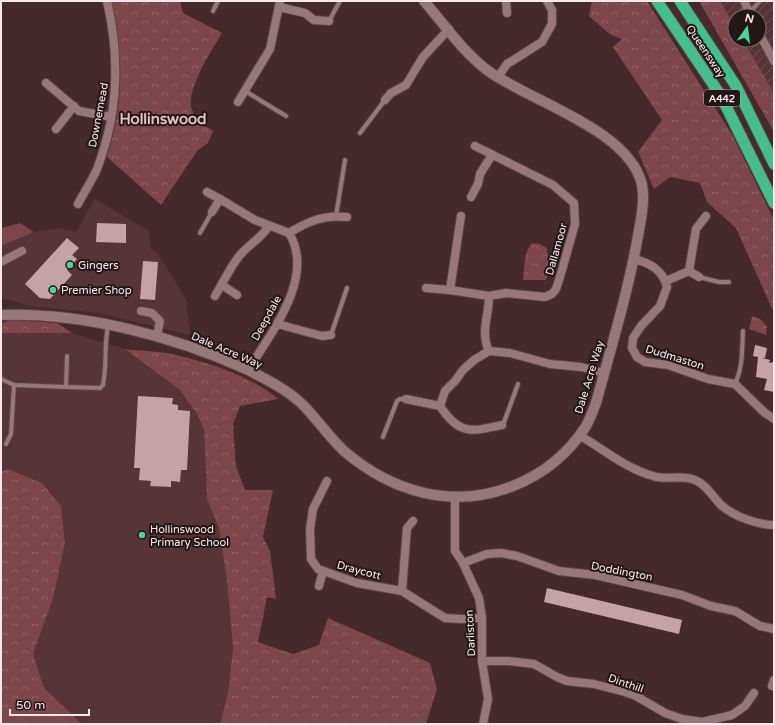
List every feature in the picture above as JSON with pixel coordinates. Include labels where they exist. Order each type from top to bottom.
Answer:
[{"type":"highway","name":"Queensway","points":[[657,1],[721,96],[774,203]]},
{"type":"highway","name":"Queensway","points":[[680,1],[736,86],[774,164]]},
{"type":"street","name":"Downemead","points":[[78,204],[97,169],[111,117],[116,77],[115,39],[108,1]]},
{"type":"street","name":"Dale Acre Way","points":[[1,315],[50,317],[108,325],[157,336],[248,370],[284,390],[302,404],[343,449],[364,467],[406,489],[455,497],[493,493],[524,482],[558,459],[587,425],[596,403],[634,259],[643,201],[642,184],[629,160],[617,147],[593,127],[568,113],[542,103],[498,77],[467,53],[449,29],[424,1]]},
{"type":"street","points":[[506,1],[507,13]]},
{"type":"street","points":[[498,77],[507,64],[542,42],[552,24],[552,10],[547,1]]},
{"type":"street","points":[[238,102],[270,49],[280,4],[305,13],[314,20],[329,21]]},
{"type":"street","points":[[385,100],[390,93],[406,85],[423,57],[449,29]]},
{"type":"street","points":[[767,48],[774,61]]},
{"type":"street","points":[[46,82],[79,111],[111,117]]},
{"type":"street","points":[[56,129],[74,106]]},
{"type":"street","name":"Dallamoor","points":[[475,146],[553,185],[574,203],[576,214],[560,277],[556,289],[552,294],[544,297],[506,293],[489,296]]},
{"type":"street","points":[[471,197],[478,184],[480,174],[492,155]]},
{"type":"street","points":[[207,192],[255,220],[288,233],[310,220],[336,216],[347,217]]},
{"type":"street","points":[[212,212],[220,199]]},
{"type":"street","points":[[450,290],[461,216]]},
{"type":"street","points":[[689,271],[696,229],[706,216]]},
{"type":"street","points":[[214,296],[241,254],[260,237],[269,226]]},
{"type":"street","name":"Deepdale","points":[[248,370],[289,303],[297,272],[297,250],[288,233]]},
{"type":"street","points":[[1,262],[22,251]]},
{"type":"street","points":[[634,259],[647,262],[656,267],[666,281],[689,271]]},
{"type":"street","points":[[689,271],[699,277]]},
{"type":"street","name":"Dudmaston","points":[[666,281],[668,287],[660,306],[641,326],[633,338],[632,348],[637,358],[650,363],[668,365],[708,379],[735,384]]},
{"type":"street","points":[[222,285],[237,295]]},
{"type":"street","points":[[426,288],[489,296],[489,307],[484,331],[489,352]]},
{"type":"street","points":[[141,311],[152,313],[160,321],[157,336]]},
{"type":"street","points":[[277,324],[322,336],[331,335]]},
{"type":"street","points":[[440,406],[445,391],[463,370],[474,360],[489,352],[510,353],[550,364],[604,373]]},
{"type":"street","points":[[735,384],[765,413],[774,419]]},
{"type":"street","points":[[406,399],[440,406],[448,419],[459,428],[478,431],[502,425]]},
{"type":"street","points":[[579,435],[617,460],[647,474],[655,477],[686,477],[696,480],[706,486],[721,505],[732,512],[759,523],[774,525]]},
{"type":"street","name":"Draycott","points":[[327,481],[313,509],[310,529],[311,559],[318,569],[357,583],[402,591],[445,618],[462,620],[482,618]]},
{"type":"street","name":"Darliston","points":[[455,497],[455,551],[463,563],[479,598],[482,618],[482,661],[488,699],[483,724]]},
{"type":"street","points":[[402,591],[407,528],[412,521]]},
{"type":"street","name":"Doddington","points":[[463,563],[486,554],[500,553],[517,556],[559,570],[595,575],[682,595],[711,606],[735,611],[760,626],[774,629]]},
{"type":"street","points":[[319,586],[323,571]]},
{"type":"street","name":"Dinthill","points":[[482,661],[508,661],[534,664],[567,681],[594,684],[625,692],[636,696],[665,713],[682,719],[702,722],[732,715],[744,706],[754,693]]},
{"type":"lane","points":[[213,11],[218,1]]},
{"type":"lane","points":[[329,21],[340,1]]},
{"type":"lane","points":[[245,91],[286,116]]},
{"type":"lane","points":[[360,133],[385,100]]},
{"type":"lane","points":[[336,216],[345,160]]},
{"type":"lane","points":[[200,233],[212,212]]},
{"type":"lane","points":[[699,277],[720,282],[729,282]]},
{"type":"lane","points":[[331,335],[347,288]]},
{"type":"lane","points":[[1,379],[14,385],[100,388],[103,385],[108,325]]},
{"type":"lane","points":[[735,384],[739,375],[742,361],[743,331]]},
{"type":"lane","points":[[66,387],[67,356]]},
{"type":"lane","points":[[502,425],[518,384]]},
{"type":"lane","points":[[6,444],[11,434],[14,385]]},
{"type":"lane","points":[[384,437],[397,401],[400,398],[406,399]]},
{"type":"shaded area","points":[[720,1],[774,1],[774,95],[748,48],[767,48],[767,8],[727,8],[727,13]]},
{"type":"shaded area","points":[[95,199],[149,231],[151,249],[158,254],[186,299],[190,335],[98,313],[31,306],[1,298],[1,246],[34,232],[59,228],[76,232]]},
{"type":"shaded area","name":"Hollinswood Primary School","points":[[1,333],[72,333],[125,349],[180,390],[199,417],[204,429],[207,500],[219,528],[227,581],[233,648],[228,692],[220,724],[23,724],[33,654],[53,599],[65,543],[61,506],[42,483],[8,469],[1,472]]},
{"type":"green space","points":[[110,1],[180,1],[183,13],[222,33],[206,60],[195,83],[191,104],[193,112],[199,121],[213,131],[208,143],[197,151],[161,205],[107,157],[117,117],[120,79],[118,41]]},
{"type":"green space","points":[[592,1],[647,1],[733,136],[774,220],[774,313],[736,228],[707,202],[700,183],[670,177],[654,189],[638,152],[662,120],[613,47],[622,39],[611,35],[589,16]]},
{"type":"green space","points":[[699,1],[720,1],[727,13],[727,48],[748,48],[771,88],[774,95],[774,132]]},
{"type":"green space","points":[[20,223],[34,232],[1,246],[1,228]]},
{"type":"green space","points":[[532,243],[540,244],[547,248],[547,253],[554,256],[546,280],[523,280],[526,255]]},
{"type":"green space","points":[[752,316],[760,319],[767,326],[766,335],[749,329]]},
{"type":"green space","points":[[12,320],[57,323],[72,333],[1,333],[1,323]]},
{"type":"green space","points":[[125,349],[166,353],[219,367],[256,384],[278,399],[240,406],[233,424],[236,466],[245,490],[273,490],[263,537],[270,551],[276,599],[267,597],[258,642],[293,654],[319,645],[328,618],[430,663],[437,689],[426,724],[220,724],[228,692],[233,648],[227,581],[219,528],[207,500],[204,429],[197,414],[180,390]]},
{"type":"green space","points":[[8,469],[42,483],[61,506],[65,543],[53,599],[33,654],[44,688],[82,724],[1,724],[1,472]]},
{"type":"building","points":[[97,223],[126,224],[126,243],[96,242]]},
{"type":"building","points":[[67,238],[79,248],[72,255],[77,259],[67,270],[72,275],[50,299],[40,298],[25,284]]},
{"type":"building","points":[[143,261],[158,262],[155,300],[140,299]]},
{"type":"building","points":[[755,345],[767,348],[765,358],[762,358],[770,360],[769,363],[774,362],[774,392],[764,390],[767,379],[756,377],[758,357],[753,356]]},
{"type":"building","points":[[138,396],[173,398],[172,404],[178,405],[178,410],[190,411],[187,470],[181,470],[180,482],[171,481],[171,487],[150,486],[151,481],[139,480],[140,468],[134,468]]},
{"type":"building","points":[[547,588],[682,620],[679,634],[544,602]]},
{"type":"place","name":"Gingers","points":[[70,265]]},
{"type":"place","name":"Premier Shop","points":[[53,290]]},
{"type":"place","name":"Hollinswood Primary School","points":[[142,535]]},
{"type":"district","name":"Hollinswood","points":[[163,119]]}]
